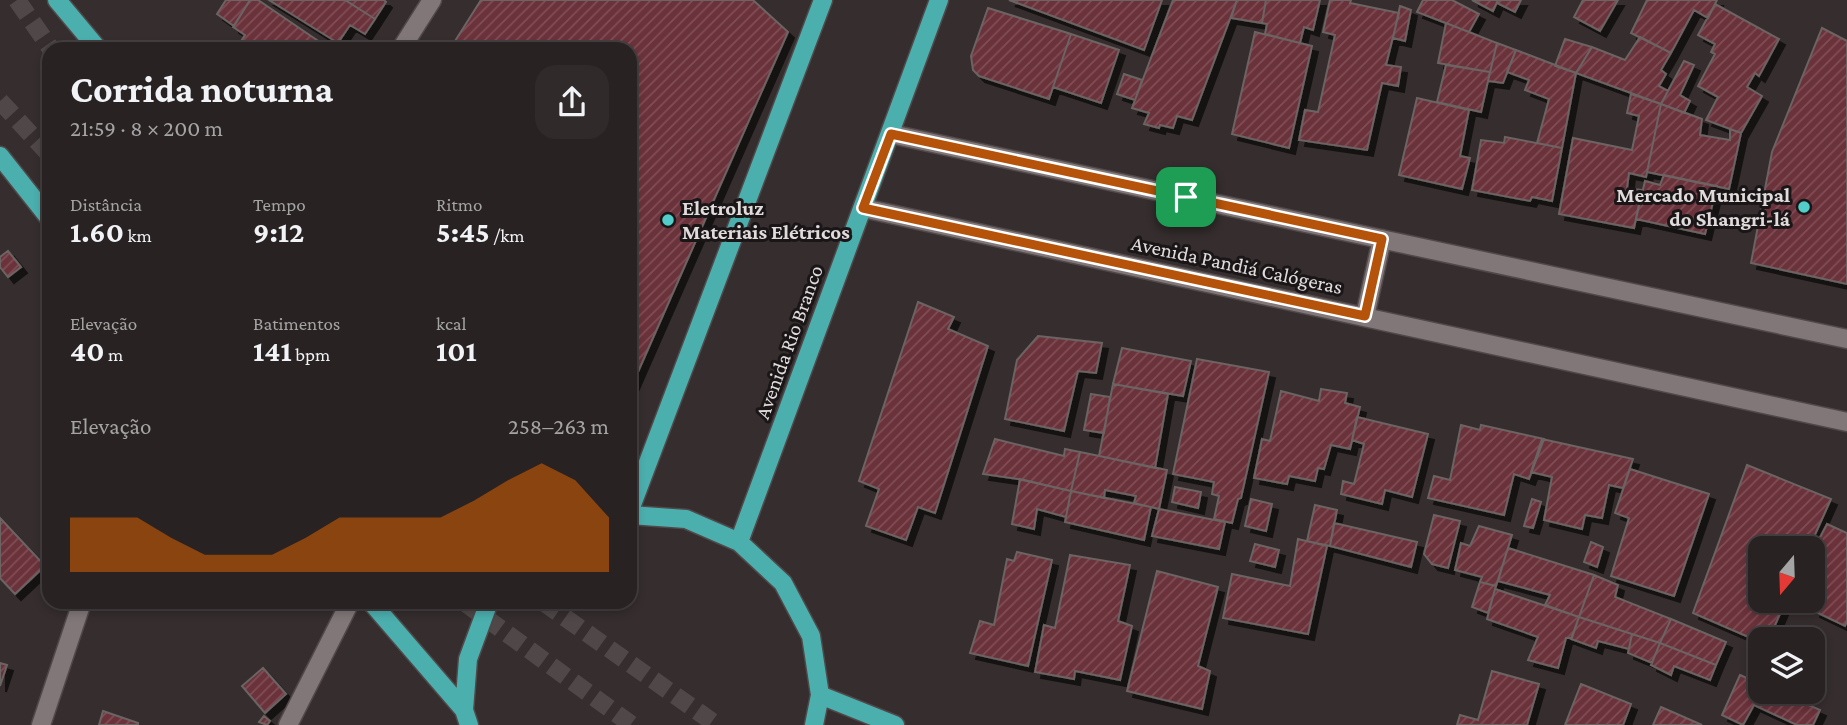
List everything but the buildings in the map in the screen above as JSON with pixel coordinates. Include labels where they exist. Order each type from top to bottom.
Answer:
[{"type":"main road","points":[[57,0],[92,42]]},
{"type":"main road","points":[[637,493],[823,0]]},
{"type":"main road","name":"Avenida Rio Branco","points":[[739,542],[939,0]]},
{"type":"main road","points":[[0,156],[42,209]]},
{"type":"main road","points":[[637,513],[686,519],[739,542],[783,583],[811,636],[820,695],[814,725]]},
{"type":"main road","points":[[377,609],[467,717]]},
{"type":"main road","points":[[467,717],[468,659],[486,609]]},
{"type":"main road","points":[[820,695],[895,725]]},
{"type":"street","points":[[405,42],[432,0]]},
{"type":"street","points":[[891,134],[1847,339]]},
{"type":"street","name":"Avenida Pandiá Calógeras","points":[[863,208],[1847,422]]},
{"type":"street","points":[[1365,316],[1382,239]]},
{"type":"street","points":[[41,725],[80,609]]},
{"type":"street","points":[[288,725],[346,609]]},
{"type":"tunnel","points":[[17,0],[46,42]]},
{"type":"tunnel","points":[[0,101],[42,146]]},
{"type":"tunnel","points":[[474,609],[632,725]]},
{"type":"tunnel","points":[[553,609],[717,725]]},
{"type":"place","name":"Mercado Municipal do Shangri-lá","points":[[1804,207]]},
{"type":"place","name":"Eletroluz Materiais Elétricos","points":[[668,220]]},
{"type":"route","points":[[891,134],[1186,197],[1382,239],[1365,316],[863,208],[891,134]]}]
